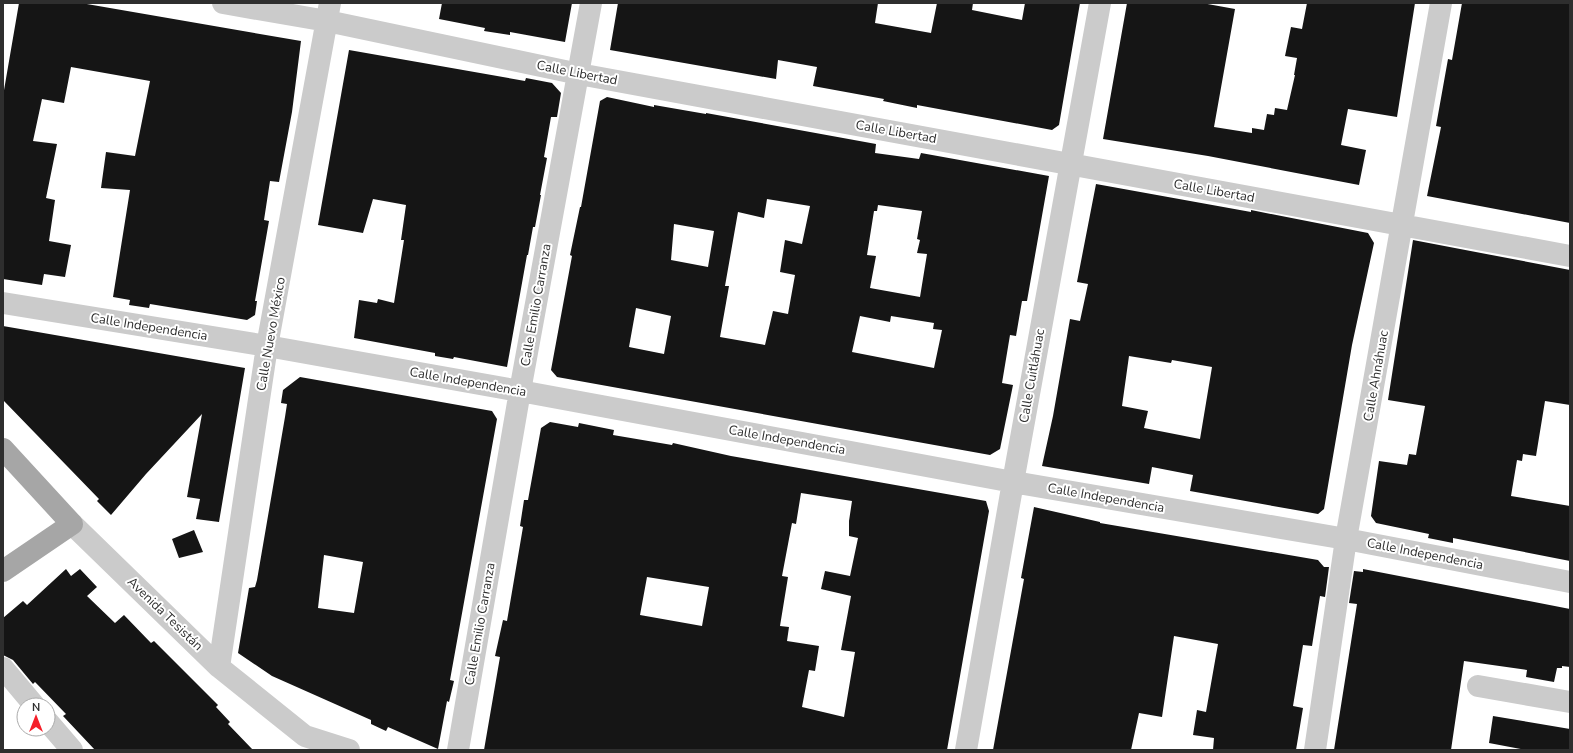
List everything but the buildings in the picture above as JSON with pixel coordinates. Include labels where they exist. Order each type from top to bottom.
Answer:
[{"type":"main road","name":"Avenida Tesistán","points":[[3,449],[72,524]]},
{"type":"main road","points":[[3,570],[72,524]]},
{"type":"street","name":"Calle Libertad","points":[[223,3],[329,12],[578,74],[1570,256]]},
{"type":"street","name":"Calle Emilio Carranza","points":[[458,750],[520,391],[591,3]]},
{"type":"street","name":"Calle Cuitláhuac","points":[[966,750],[1100,3]]},
{"type":"street","name":"Calle Ahnáhuac","points":[[1315,750],[1346,539],[1403,225],[1441,3]]},
{"type":"street","name":"Calle Nuevo México","points":[[219,667],[268,346],[329,12]]},
{"type":"street","name":"Calle Independencia","points":[[3,302],[268,346],[520,391],[1013,482],[1346,539],[1570,582]]},
{"type":"street","name":"Avenida Tesistán","points":[[72,524],[219,667],[305,736],[349,750]]},
{"type":"street","points":[[3,668],[27,697]]},
{"type":"street","points":[[1478,686],[1570,702]]},
{"type":"street","points":[[56,731],[72,750]]}]
